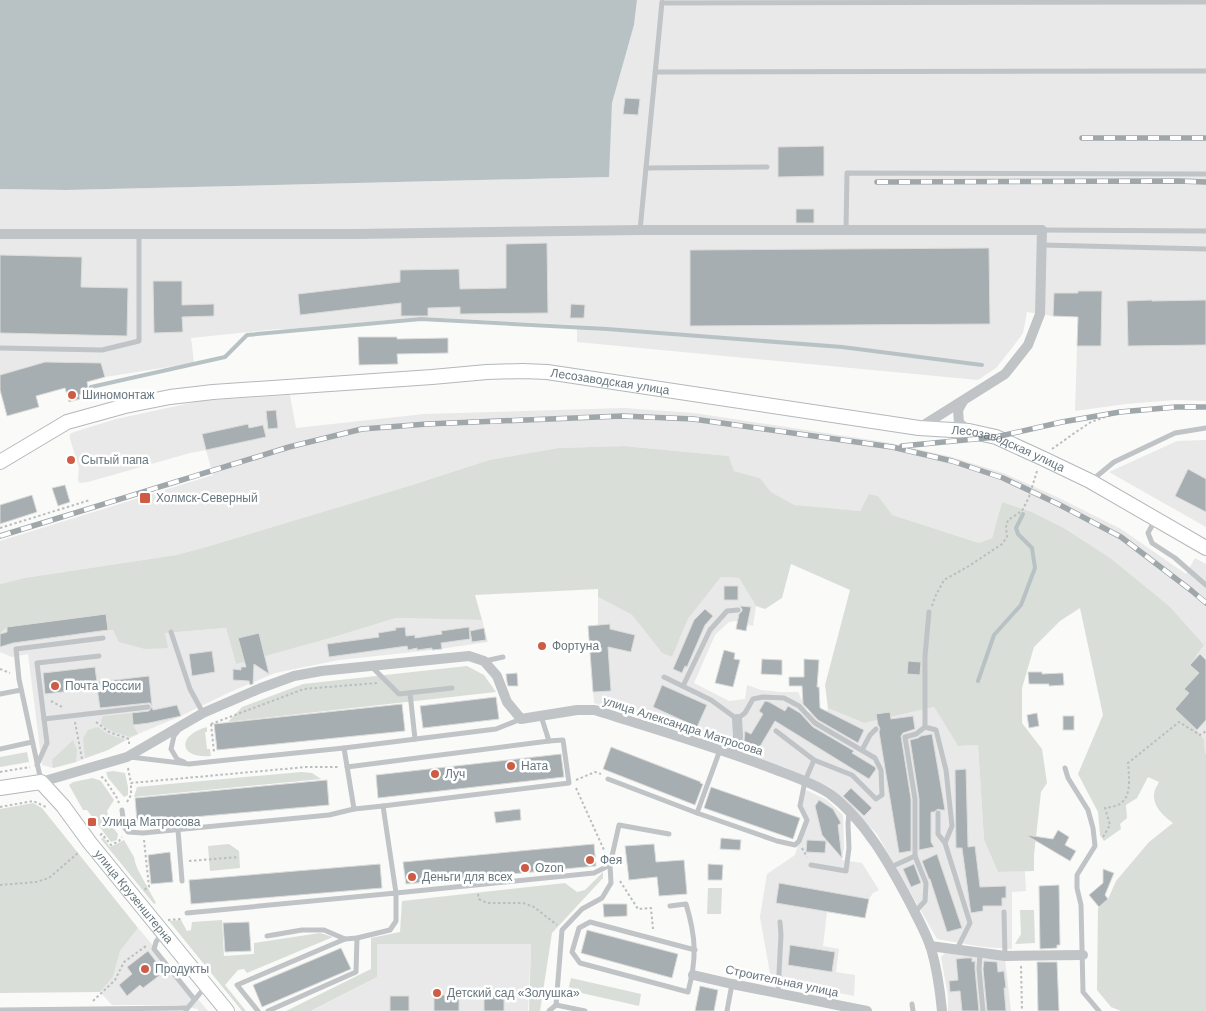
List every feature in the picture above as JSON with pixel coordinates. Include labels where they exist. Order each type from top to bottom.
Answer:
[{"type":"main road","name":"Лесозаводская улица","points":[[0,462],[67,422],[125,406],[170,397],[212,392],[487,372],[547,372],[919,428],[969,431],[996,437],[1090,481],[1206,548]]},
{"type":"main road","points":[[0,788],[41,782]]},
{"type":"main road","name":"улица Крузенштерна","points":[[41,782],[63,806],[161,931],[227,1011]]},
{"type":"street","points":[[0,234],[356,234],[640,230],[1042,230],[1040,314],[1028,345],[1005,374],[919,428]]},
{"type":"street","points":[[963,401],[958,410],[959,423],[969,431]]},
{"type":"street","points":[[41,782],[127,757],[206,712],[294,676],[321,671],[470,656],[484,661],[496,676],[507,702],[521,719]]},
{"type":"street","name":"улица Александра Матросова","points":[[521,719],[577,710],[595,710],[720,749],[805,781],[829,794],[849,812],[870,836],[891,867],[915,913],[930,946],[940,985],[942,1011]]},
{"type":"street","points":[[736,755],[737,719]]},
{"type":"street","points":[[930,946],[1005,956],[1082,955]]},
{"type":"street","name":"Строительная улица","points":[[693,975],[846,1009],[867,1011]]},
{"type":"lane","points":[[640,230],[662,1],[1206,2]]},
{"type":"lane","points":[[655,72],[1206,71]]},
{"type":"lane","points":[[646,168],[767,167]]},
{"type":"lane","points":[[846,230],[847,173],[1206,174]]},
{"type":"lane","points":[[1042,230],[1206,231]]},
{"type":"lane","points":[[0,348],[102,350],[139,340],[139,234]]},
{"type":"lane","points":[[1042,245],[1206,249]]},
{"type":"lane","points":[[1090,481],[1114,462],[1175,433],[1206,428]]},
{"type":"lane","points":[[1155,518],[1148,533],[1152,543],[1175,558],[1206,585]]},
{"type":"lane","points":[[683,686],[710,630],[728,611],[738,610]]},
{"type":"lane","points":[[915,913],[925,901],[926,883],[915,856],[915,799],[905,736],[916,734],[925,726],[925,656],[929,612]]},
{"type":"lane","points":[[171,632],[190,689],[206,712]]},
{"type":"lane","points":[[41,782],[21,690],[16,649],[103,638]]},
{"type":"lane","points":[[38,765],[48,743],[37,664],[99,656]]},
{"type":"lane","points":[[484,661],[503,657]]},
{"type":"lane","points":[[371,666],[399,694],[452,688]]},
{"type":"lane","points":[[664,677],[711,700],[737,719],[745,713],[753,699],[763,697],[784,698],[799,706],[815,723],[875,758],[881,770],[882,795],[876,799],[852,776],[814,760],[776,731]]},
{"type":"lane","points":[[0,694],[21,690]]},
{"type":"lane","points":[[410,693],[415,739]]},
{"type":"lane","points":[[44,719],[148,707]]},
{"type":"lane","points":[[542,716],[549,741]]},
{"type":"lane","points":[[127,757],[189,764],[215,762],[496,729],[521,719]]},
{"type":"lane","points":[[184,724],[174,736],[171,749],[178,760],[189,764]]},
{"type":"lane","points":[[925,726],[936,730],[946,770],[952,826],[945,843]]},
{"type":"lane","points":[[862,750],[870,735],[876,729]]},
{"type":"lane","points":[[122,810],[124,827],[128,832],[143,833],[329,815],[354,809],[569,782],[563,740],[347,768]]},
{"type":"lane","points":[[0,749],[32,742]]},
{"type":"lane","points":[[344,748],[354,809]]},
{"type":"lane","points":[[697,813],[720,749]]},
{"type":"lane","points":[[606,777],[697,813],[777,841],[795,845],[799,841],[807,820],[800,806],[805,781],[814,760]]},
{"type":"lane","points":[[1065,768],[1068,778],[1088,810],[1093,828],[1095,846],[1077,875],[1077,888],[1081,905],[1083,992],[1099,1011]]},
{"type":"lane","points":[[258,1011],[237,985],[345,939],[390,930],[396,921],[396,893],[383,806]]},
{"type":"lane","points":[[811,865],[846,871],[849,848],[849,812]]},
{"type":"lane","points":[[938,814],[938,834],[945,843],[970,923],[957,949]]},
{"type":"lane","points":[[549,1011],[556,1005],[562,930],[582,909],[602,898],[611,884],[610,865],[619,825],[669,834]]},
{"type":"lane","points":[[178,830],[182,881]]},
{"type":"lane","points":[[891,867],[915,856]]},
{"type":"lane","points":[[187,913],[594,873],[610,865]]},
{"type":"lane","points":[[670,906],[686,904],[692,924],[695,950],[693,975],[688,992],[580,963],[572,952],[579,928],[590,922],[695,950]]},
{"type":"lane","points":[[1004,912],[1005,956]]},
{"type":"lane","points":[[778,994],[780,922]]},
{"type":"lane","points":[[267,936],[302,930],[324,930],[345,939]]},
{"type":"lane","points":[[161,931],[154,949],[194,999]]},
{"type":"lane","points":[[268,1011],[356,972],[357,938]]},
{"type":"lane","points":[[980,952],[979,969],[983,1011]]},
{"type":"lane","points":[[727,1011],[732,984]]},
{"type":"lane","points":[[0,1010],[186,1010],[206,985]]},
{"type":"lane","points":[[912,1004],[913,1011]]},
{"type":"lane","points":[[556,1005],[585,1011]]},
{"type":"path","points":[[929,612],[944,580],[1002,544],[1007,537],[1006,527],[1008,520],[1022,511],[1042,458],[1091,422],[1120,412]]},
{"type":"path","points":[[0,528],[90,500]]},
{"type":"path","points":[[0,669],[10,674]]},
{"type":"path","points":[[211,724],[304,689],[386,682]]},
{"type":"path","points":[[206,712],[211,724],[215,762]]},
{"type":"path","points":[[74,715],[82,759]]},
{"type":"path","points":[[96,722],[109,732],[129,739],[127,757]]},
{"type":"path","points":[[1095,846],[1101,841],[1110,825],[1105,808],[1116,806],[1125,800],[1129,787],[1128,763],[1179,722],[1200,735],[1206,731]]},
{"type":"path","points":[[0,772],[38,765]]},
{"type":"path","points":[[131,783],[306,767],[347,768]]},
{"type":"path","points":[[606,777],[596,772],[573,781],[610,865],[638,909],[651,908],[655,940]]},
{"type":"path","points":[[122,810],[130,795],[131,783],[128,773]]},
{"type":"path","points":[[98,775],[104,778],[117,798],[122,810]]},
{"type":"path","points":[[0,807],[33,801],[45,806],[49,811]]},
{"type":"path","points":[[102,834],[111,844],[118,841],[128,832]]},
{"type":"path","points":[[143,833],[149,886]]},
{"type":"path","points":[[799,841],[811,865]]},
{"type":"path","points":[[0,885],[36,882],[49,878],[81,850]]},
{"type":"path","points":[[194,861],[239,857]]},
{"type":"path","points":[[476,885],[479,898],[486,903],[523,903],[534,907],[554,922]]},
{"type":"path","points":[[85,1009],[115,980],[124,962],[146,946],[161,931],[185,918],[187,913]]},
{"type":"path","points":[[1021,955],[1022,1011]]},
{"type":"shaded area","points":[[0,0],[637,0],[634,25],[612,103],[609,177],[66,190],[0,189]]},
{"type":"shaded area","points":[[637,0],[1206,0],[1206,401],[1175,400],[1075,411],[1078,317],[1027,312],[1023,333],[996,368],[978,380],[577,342],[577,325],[421,317],[191,338],[194,363],[105,377],[100,363],[45,362],[0,375],[0,189],[66,190],[608,177],[612,103],[634,25]]},
{"type":"shaded area","points":[[290,395],[296,428],[424,414],[624,408],[694,413],[891,443],[952,457],[1003,473],[1055,496],[1121,529],[1186,574],[1195,558],[1206,564],[1206,754],[1204,738],[1175,709],[1189,694],[1184,689],[1198,673],[1190,665],[1204,645],[1062,527],[1032,512],[1002,502],[992,538],[979,543],[891,515],[878,496],[869,494],[860,511],[794,506],[771,492],[760,478],[734,471],[729,456],[624,446],[558,448],[489,460],[412,485],[176,555],[24,578],[0,584],[0,541],[213,475],[206,450],[79,483],[79,468],[70,434],[116,419],[200,401]]},
{"type":"shaded area","points":[[1206,440],[1206,527],[1109,472],[1177,441]]},
{"type":"shaded area","points":[[624,446],[729,456],[734,471],[760,478],[771,492],[794,505],[860,511],[869,494],[878,496],[892,515],[979,543],[992,538],[1002,502],[1032,512],[1062,527],[1110,558],[1169,606],[1204,645],[1190,665],[1199,673],[1185,689],[1189,693],[1175,709],[1204,739],[1206,754],[1206,1011],[1121,1011],[1111,1007],[1097,990],[1098,908],[1108,899],[1116,881],[1149,842],[1173,823],[1155,803],[1154,792],[1159,782],[1148,777],[1137,798],[1126,805],[1127,818],[1120,824],[1121,829],[1104,841],[1100,835],[1098,812],[1078,774],[1103,715],[1080,608],[1060,621],[1034,647],[1022,688],[1022,723],[1042,749],[1047,783],[1041,792],[1034,871],[998,872],[984,840],[978,745],[958,746],[934,707],[864,723],[828,708],[825,685],[850,590],[791,564],[782,598],[765,609],[756,606],[739,578],[721,577],[688,619],[672,657],[662,653],[632,615],[598,597],[598,589],[475,595],[482,620],[396,618],[236,664],[226,628],[165,633],[168,648],[145,649],[119,642],[113,630],[108,630],[106,614],[7,627],[0,634],[0,584],[24,578],[176,555],[412,485],[489,460],[558,448]]},
{"type":"shaded area","points":[[721,577],[739,578],[756,606],[753,626],[735,621],[729,622],[715,635],[694,683],[729,701],[745,699],[747,685],[761,690],[798,692],[807,711],[823,720],[828,708],[864,723],[934,707],[958,746],[978,745],[984,840],[998,872],[1025,871],[1026,891],[1012,892],[1012,949],[983,947],[937,939],[877,834],[830,787],[740,751],[594,703],[588,626],[598,625],[598,597],[632,615],[662,653],[672,657],[688,619]]},
{"type":"shaded area","points":[[106,614],[108,630],[164,633],[226,628],[236,663],[334,637],[396,618],[482,620],[488,642],[339,660],[275,673],[138,734],[108,750],[53,768],[42,765],[28,654],[12,657],[0,652],[0,634],[7,627]]},
{"type":"shaded area","points":[[467,666],[484,675],[496,692],[228,722],[242,707],[303,684]]},
{"type":"shaded area","points":[[132,713],[133,725],[138,734],[130,737],[111,731],[101,724],[103,716]]},
{"type":"shaded area","points":[[98,727],[108,734],[125,740],[108,750],[85,758],[83,738],[88,730]]},
{"type":"shaded area","points":[[207,727],[207,732],[205,732],[207,749],[210,749],[211,756],[192,754],[185,746],[186,740],[190,735]]},
{"type":"shaded area","points":[[73,740],[77,750],[76,762],[53,768],[52,760]]},
{"type":"shaded area","points":[[27,752],[29,762],[0,767],[0,757]]},
{"type":"shaded area","points":[[106,772],[125,773],[128,795],[124,797],[108,778]]},
{"type":"shaded area","points":[[301,772],[312,773],[321,779],[134,797],[137,787]]},
{"type":"shaded area","points":[[93,778],[101,781],[114,800],[107,811],[111,825],[118,834],[117,840],[111,842],[87,810],[83,810],[69,785],[73,782]]},
{"type":"shaded area","points":[[806,790],[827,800],[843,815],[844,847],[842,860],[862,863],[879,890],[873,893],[869,899],[865,918],[827,912],[823,946],[839,949],[836,972],[855,975],[854,996],[771,979],[760,917],[767,874],[795,855],[806,820],[800,808]]},
{"type":"shaded area","points":[[33,803],[42,808],[138,928],[120,951],[113,977],[100,992],[0,993],[0,809]]},
{"type":"shaded area","points":[[103,837],[110,847],[124,840],[156,903],[154,904],[101,839]]},
{"type":"shaded area","points":[[229,844],[239,851],[240,868],[210,871],[208,846]]},
{"type":"shaded area","points":[[603,872],[603,878],[552,933],[540,1011],[529,1011],[531,944],[377,944],[377,977],[311,1011],[286,1011],[371,969],[371,938],[400,932],[402,901],[565,883],[577,892],[585,890]]},
{"type":"shaded area","points":[[708,888],[722,888],[721,914],[707,914]]},
{"type":"shaded area","points":[[1020,910],[1034,910],[1035,943],[1015,944],[1021,934]]},
{"type":"shaded area","points":[[181,920],[187,931],[191,930],[192,922],[222,920],[224,956],[254,954],[254,943],[320,933],[333,937],[247,973],[244,969],[238,970],[225,985],[246,1011],[242,1011],[169,921]]},
{"type":"shaded area","points":[[138,928],[208,1011],[198,1011],[198,1009],[178,1005],[112,1005],[100,992],[113,977],[120,951]]},
{"type":"shaded area","name":"Детский сад «Золушка»","points":[[376,944],[531,944],[528,1011],[312,1011],[377,977]]},
{"type":"shaded area","points":[[946,952],[971,955],[984,959],[1005,959],[1011,1011],[948,1011],[948,996],[941,957]]},
{"type":"shaded area","points":[[571,978],[641,994],[639,1006],[568,990]]},
{"type":"building","points":[[625,98],[640,99],[638,115],[623,114]]},
{"type":"building","points":[[824,146],[824,176],[778,177],[778,147]]},
{"type":"building","points":[[796,209],[814,209],[814,223],[796,223]]},
{"type":"building","points":[[547,243],[548,313],[460,314],[460,307],[428,308],[428,316],[401,316],[401,303],[300,315],[298,294],[400,282],[400,270],[459,269],[460,289],[506,288],[506,244]]},
{"type":"building","points":[[989,248],[990,324],[690,326],[690,250]]},
{"type":"building","points":[[0,255],[82,257],[81,287],[128,288],[127,336],[0,333]]},
{"type":"building","points":[[153,281],[182,281],[182,305],[214,304],[214,316],[182,317],[183,332],[154,333]]},
{"type":"building","points":[[1078,291],[1102,291],[1101,346],[1077,346],[1078,317],[1053,316],[1054,293],[1078,293]]},
{"type":"building","points":[[1206,300],[1206,345],[1128,346],[1127,301]]},
{"type":"building","points":[[571,304],[585,305],[584,318],[570,318]]},
{"type":"building","points":[[358,337],[397,337],[397,339],[448,338],[448,353],[397,354],[398,364],[359,365]]},
{"type":"building","points":[[45,362],[101,363],[105,377],[87,382],[89,392],[79,395],[80,399],[69,402],[65,388],[36,396],[39,407],[7,416],[0,390],[0,375]]},
{"type":"building","points":[[276,410],[278,428],[268,429],[266,411]]},
{"type":"building","points":[[248,424],[249,428],[263,425],[266,437],[206,450],[202,434]]},
{"type":"building","points":[[1188,469],[1206,479],[1206,512],[1175,496]]},
{"type":"building","points":[[65,485],[70,502],[58,506],[52,488]]},
{"type":"building","points":[[32,495],[37,512],[0,524],[0,505]]},
{"type":"building","points":[[724,586],[738,586],[738,600],[724,600]]},
{"type":"building","points":[[740,606],[751,607],[746,631],[736,629],[739,614],[742,611]]},
{"type":"building","points":[[705,609],[713,616],[705,625],[687,667],[685,666],[682,673],[673,669],[694,620]]},
{"type":"building","points":[[106,614],[108,630],[13,643],[0,647],[0,634],[7,632],[7,627]]},
{"type":"building","points":[[610,624],[610,629],[635,635],[631,652],[608,647],[611,691],[593,692],[588,626]]},
{"type":"building","points":[[405,627],[406,636],[415,635],[415,638],[442,634],[441,631],[469,627],[470,639],[441,643],[442,649],[417,650],[417,648],[408,650],[407,646],[329,657],[327,644],[379,637],[378,633]]},
{"type":"building","points":[[484,628],[486,640],[472,642],[470,631]]},
{"type":"building","points":[[259,633],[269,674],[254,664],[253,684],[250,685],[249,681],[233,680],[233,669],[241,670],[241,667],[246,667],[238,638]]},
{"type":"building","points":[[724,650],[735,653],[734,659],[740,660],[733,687],[715,683]]},
{"type":"building","points":[[212,651],[215,672],[192,676],[189,654]]},
{"type":"building","points":[[1200,654],[1206,660],[1206,720],[1197,730],[1175,709],[1189,693],[1184,689],[1199,673],[1190,665]]},
{"type":"building","points":[[762,659],[782,660],[782,675],[761,674]]},
{"type":"building","points":[[804,659],[819,660],[817,687],[819,687],[820,708],[864,730],[858,743],[818,720],[803,704],[802,686],[789,686],[789,677],[804,677]]},
{"type":"building","points":[[908,661],[921,662],[920,675],[907,674]]},
{"type":"building","points":[[95,667],[97,682],[149,676],[152,706],[148,703],[100,708],[97,688],[45,694],[43,673]]},
{"type":"building","points":[[1028,672],[1042,672],[1042,674],[1063,673],[1064,685],[1029,684]]},
{"type":"building","points":[[517,673],[518,686],[508,686],[506,674]]},
{"type":"building","points":[[662,685],[707,705],[697,727],[653,707]]},
{"type":"building","points":[[496,697],[499,719],[423,728],[420,706]]},
{"type":"building","points":[[765,701],[785,711],[788,706],[800,713],[813,727],[854,751],[852,753],[876,769],[869,779],[775,721],[755,755],[744,749],[747,742],[744,741],[745,731],[751,734],[763,714],[759,711]]},
{"type":"building","points":[[402,704],[405,731],[217,750],[214,724]]},
{"type":"building","points":[[177,705],[181,716],[133,725],[132,713],[149,711],[152,707],[153,710]]},
{"type":"building","points":[[890,712],[891,719],[913,716],[915,729],[903,733],[901,736],[911,799],[911,851],[899,853],[879,732],[880,728],[876,714]]},
{"type":"building","points":[[1037,713],[1039,726],[1029,728],[1027,715]]},
{"type":"building","points":[[1063,716],[1074,716],[1074,730],[1063,730]]},
{"type":"building","points":[[932,734],[945,810],[938,809],[931,812],[931,842],[934,847],[919,850],[919,799],[910,740]]},
{"type":"building","points":[[611,747],[701,782],[703,784],[695,805],[603,769]]},
{"type":"building","points":[[561,754],[564,777],[378,798],[376,775]]},
{"type":"building","points":[[966,769],[968,847],[975,846],[980,887],[1006,886],[1006,898],[1002,898],[1002,906],[983,906],[983,911],[971,913],[962,848],[956,848],[955,770]]},
{"type":"building","points":[[327,780],[329,805],[137,822],[135,798]]},
{"type":"building","points":[[711,787],[800,818],[793,839],[704,808]]},
{"type":"building","points":[[851,788],[872,808],[864,816],[843,796]]},
{"type":"building","points":[[819,800],[833,809],[841,823],[838,825],[842,858],[822,835],[815,806]]},
{"type":"building","points":[[520,809],[521,820],[496,823],[494,812]]},
{"type":"building","points":[[1058,830],[1069,837],[1065,845],[1076,851],[1070,861],[1026,835],[1053,839]]},
{"type":"building","points":[[721,838],[741,840],[740,850],[720,849]]},
{"type":"building","points":[[807,840],[826,841],[825,853],[806,852]]},
{"type":"building","points":[[594,844],[596,866],[406,884],[403,862]]},
{"type":"building","points":[[654,844],[656,862],[684,860],[687,894],[659,896],[657,877],[629,880],[625,846]]},
{"type":"building","points":[[170,852],[173,882],[151,884],[148,855]]},
{"type":"building","points":[[937,854],[962,928],[947,932],[930,879],[922,861]]},
{"type":"building","points":[[380,864],[382,888],[191,904],[189,880]]},
{"type":"building","points":[[708,864],[723,865],[722,880],[708,880]]},
{"type":"building","points":[[914,864],[921,883],[911,887],[903,869]]},
{"type":"building","points":[[1103,869],[1114,873],[1105,895],[1108,899],[1099,907],[1089,895],[1103,883]]},
{"type":"building","points":[[779,883],[869,899],[865,918],[776,903]]},
{"type":"building","points":[[1059,885],[1060,945],[1057,945],[1057,948],[1040,949],[1039,886]]},
{"type":"building","points":[[603,904],[627,904],[627,916],[604,917]]},
{"type":"building","points":[[249,922],[251,951],[225,952],[223,923]]},
{"type":"building","points":[[587,930],[678,954],[672,978],[581,953]]},
{"type":"building","points":[[790,945],[835,952],[832,972],[788,965]]},
{"type":"building","points":[[341,948],[351,969],[262,1007],[253,985]]},
{"type":"building","name":"Продукты","points":[[148,951],[164,972],[143,988],[140,985],[127,996],[119,985],[132,974],[127,967]]},
{"type":"building","points":[[972,958],[972,962],[975,961],[979,1011],[962,1011],[960,991],[950,992],[949,981],[958,980],[956,959]]},
{"type":"building","points":[[984,961],[997,962],[998,972],[1004,971],[1006,1011],[987,1011]]},
{"type":"building","points":[[1037,962],[1057,962],[1059,1011],[1038,1011]]},
{"type":"building","points":[[700,986],[718,990],[714,1011],[695,1011]]},
{"type":"building","points":[[504,994],[504,1011],[484,1011],[484,995]]},
{"type":"building","points":[[434,995],[459,995],[459,1011],[434,1011]]},
{"type":"building","points":[[390,996],[409,996],[409,1011],[390,1011]]},
{"type":"waterway","points":[[91,387],[225,357],[247,335],[421,319],[607,329],[842,347],[982,365]]},
{"type":"waterway","points":[[978,681],[994,635],[1021,605],[1035,568],[1032,548],[1018,534],[1016,528],[1023,514]]},
{"type":"railway","points":[[1082,138],[1206,138]]},
{"type":"railway","points":[[877,182],[1206,182]]},
{"type":"railway","points":[[902,446],[996,437],[1062,422],[1120,412],[1176,407],[1206,407]]},
{"type":"railway","points":[[0,536],[289,447],[362,429],[427,424],[622,416],[693,419],[892,447],[952,461],[1003,478],[1121,537],[1206,603]]},
{"type":"place","name":"Шиномонтаж","points":[[72,395]]},
{"type":"place","name":"Сытый папа","points":[[71,460]]},
{"type":"place","name":"Холмск-Северный","points":[[145,498]]},
{"type":"place","name":"Фортуна","points":[[542,646]]},
{"type":"place","name":"Почта России","points":[[55,686]]},
{"type":"place","name":"Ната","points":[[511,766]]},
{"type":"place","name":"Луч","points":[[435,774]]},
{"type":"place","name":"Улица Матросова","points":[[92,822]]},
{"type":"place","name":"Фея","points":[[590,860]]},
{"type":"place","name":"Ozon","points":[[525,868]]},
{"type":"place","name":"Деньги для всех","points":[[412,877]]},
{"type":"place","name":"Продукты","points":[[145,969]]},
{"type":"place","name":"Детский сад «Золушка»","points":[[437,993]]}]
